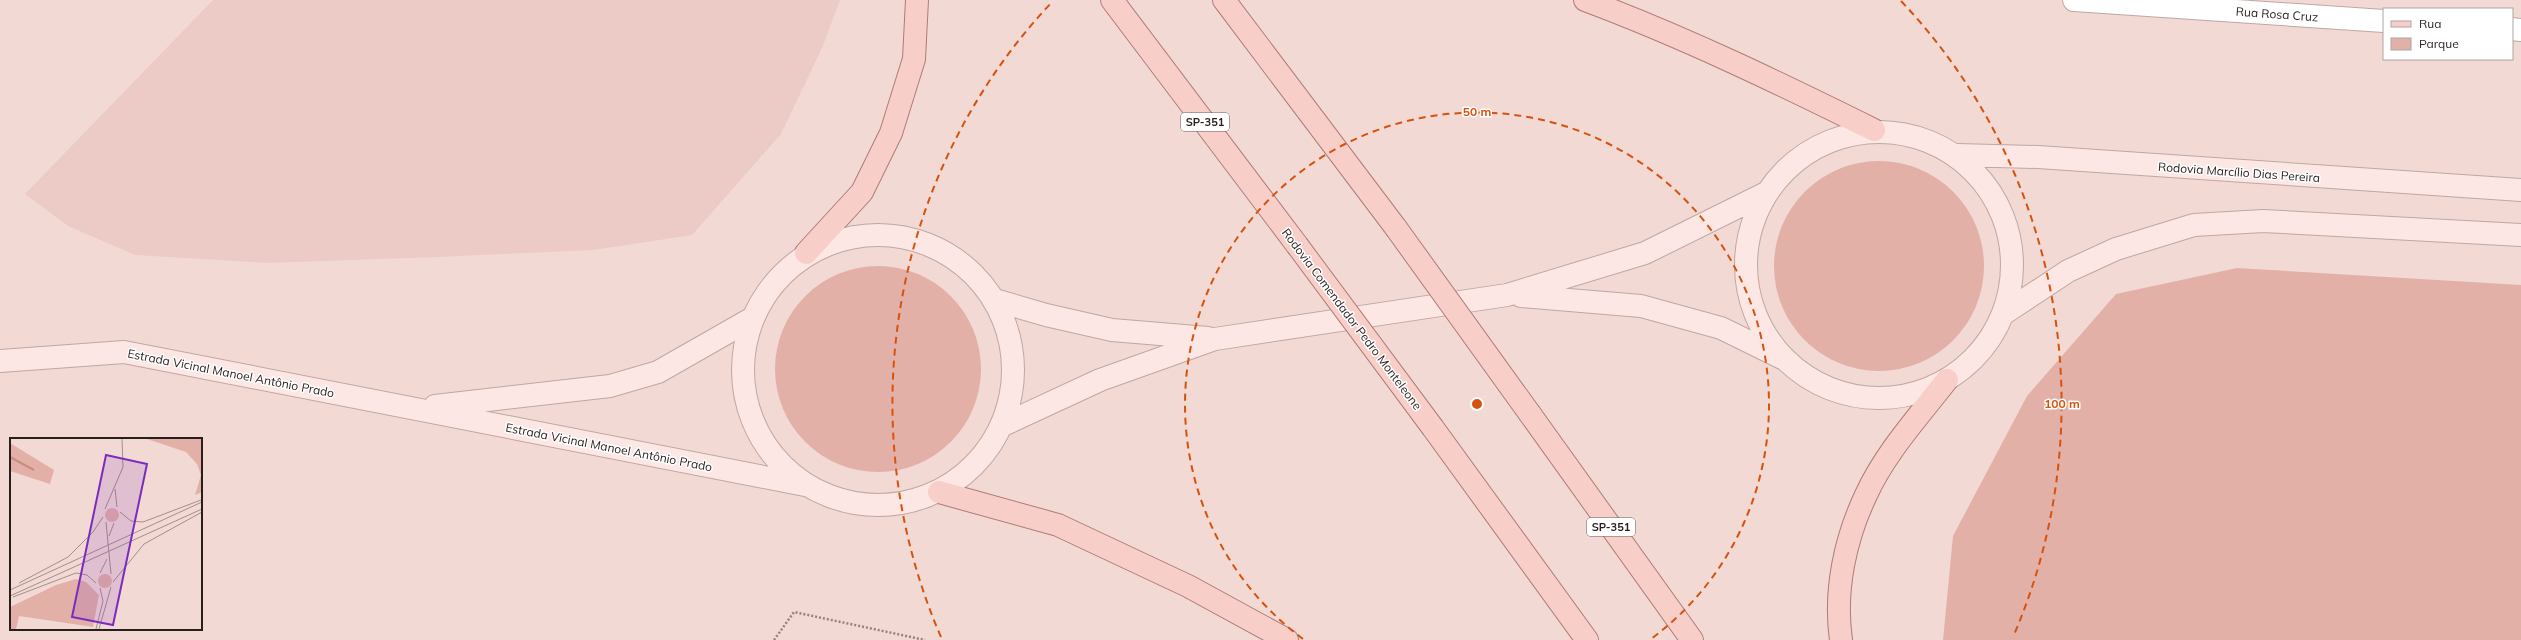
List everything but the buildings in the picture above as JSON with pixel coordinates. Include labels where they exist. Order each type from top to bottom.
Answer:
[{"type":"main road","points":[[806,253],[845,237],[888,233],[930,244],[966,266],[994,300],[1010,340],[1014,382],[1003,425],[977,464],[939,492],[895,506],[848,504],[805,485],[770,454],[748,412],[742,365],[751,319],[774,282],[806,253],[862,192],[892,133],[914,59],[917,0]]},
{"type":"main road","name":"Rodovia Comendador Pedro Monteleone","points":[[1112,0],[1433,428],[1587,640]]},
{"type":"main road","name":"SP-351","points":[[1224,0],[1396,228],[1692,640]]},
{"type":"main road","points":[[1585,0],[1650,25],[1754,71],[1874,130],[1918,136],[1957,155],[1988,187],[2007,227],[2013,271],[2003,314],[1981,352],[1947,380],[1895,447],[1866,494],[1846,550],[1840,588],[1841,640]]},
{"type":"main road","points":[[1783,359],[1758,322],[1746,280],[1748,236],[1764,194],[1793,161],[1818,146],[1831,139],[1874,130]]},
{"type":"main road","name":"Rodovia Marcílio Dias Pereira","points":[[1957,155],[2038,157],[2521,190]]},
{"type":"main road","points":[[1003,425],[1100,380],[1215,338],[1507,295],[1646,253],[1764,194]]},
{"type":"main road","points":[[2003,314],[2068,271],[2116,249],[2194,225],[2263,221],[2521,235]]},
{"type":"main road","points":[[1507,295],[1641,306],[1721,328],[1783,359],[1819,385],[1862,398],[1906,397],[1947,380]]},
{"type":"main road","points":[[994,300],[1046,316],[1112,330],[1215,338]]},
{"type":"main road","name":"Estrada Vicinal Manoel Antônio Prado","points":[[413,408],[610,386],[658,372],[751,319]]},
{"type":"main road","name":"Estrada Vicinal Manoel Antônio Prado","points":[[0,361],[124,352],[805,485]]},
{"type":"main road","points":[[939,492],[1058,525],[1188,586],[1287,640]]},
{"type":"street","name":"Rua Rosa Cruz","points":[[2074,0],[2383,21]]},
{"type":"path","points":[[774,640],[794,612],[925,640]]},
{"type":"shaded area","points":[[213,0],[840,0],[822,48],[781,134],[692,235],[594,250],[437,257],[267,263],[135,255],[68,226],[25,194]]},
{"type":"green space","points":[[1879,161],[1899,163],[1928,173],[1946,185],[1960,199],[1976,226],[1982,246],[1984,266],[1982,286],[1972,315],[1960,333],[1946,347],[1919,363],[1899,369],[1879,371],[1859,369],[1830,359],[1812,347],[1798,333],[1782,306],[1776,286],[1774,266],[1776,246],[1786,217],[1798,199],[1812,185],[1839,169],[1859,163]]},
{"type":"green space","points":[[878,266],[898,268],[917,274],[926,278],[951,296],[969,321],[973,330],[979,349],[981,369],[979,389],[973,408],[969,417],[951,442],[926,460],[917,464],[898,470],[878,472],[858,470],[839,464],[830,460],[805,442],[787,417],[783,408],[777,389],[775,369],[777,349],[783,330],[787,321],[805,296],[830,278],[839,274],[858,268]]},
{"type":"green space","points":[[2237,268],[2521,285],[2521,640],[1943,640],[1953,536],[2027,396],[2116,294]]}]
